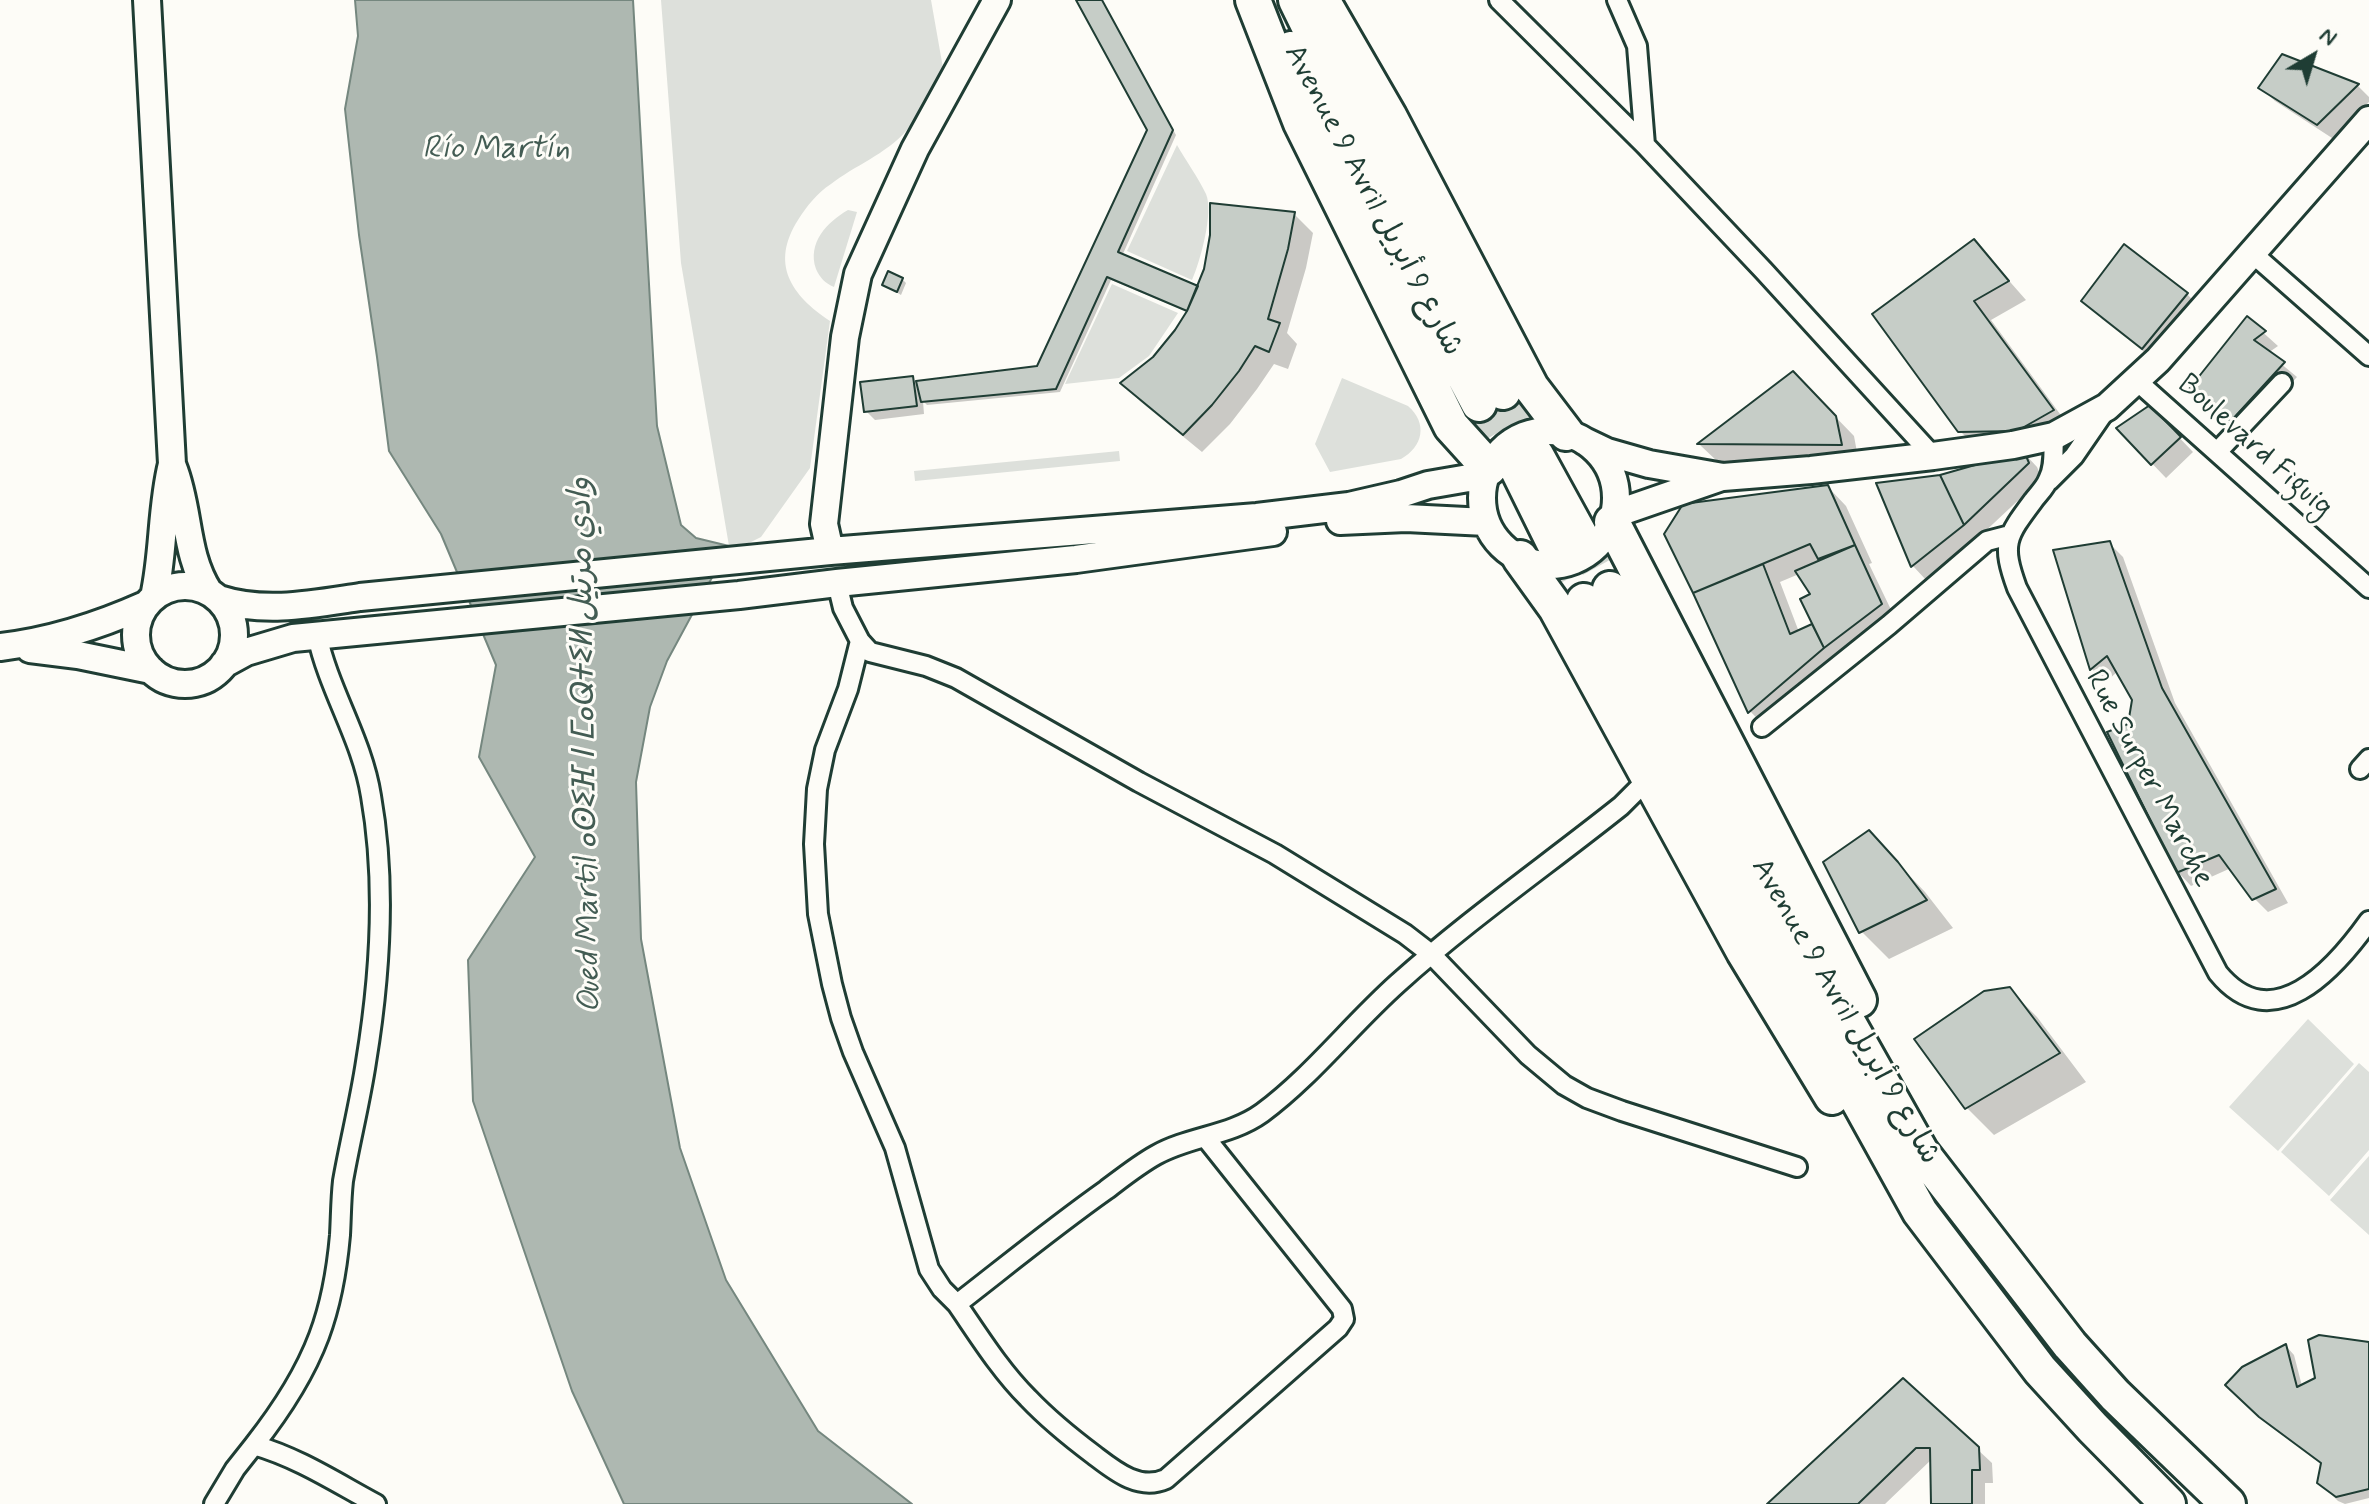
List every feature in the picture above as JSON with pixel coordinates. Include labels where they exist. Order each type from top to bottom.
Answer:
[{"type":"highway","points":[[1253,0],[1301,123],[1451,426],[1506,465],[1569,542]]},
{"type":"highway","name":"Avenue 9 Avril شارع 9 أبريل","points":[[1264,0],[1413,275],[1491,398],[1296,0]]},
{"type":"highway","points":[[1322,0],[1389,116],[1531,387],[1575,437]]},
{"type":"highway","points":[[1613,518],[1634,569],[1971,1217]]},
{"type":"highway","points":[[1520,558],[1556,608],[1744,952],[1804,1054],[1869,1155],[1920,1212]]},
{"type":"highway","name":"Avenue 9 Avril شارع 9 أبريل","points":[[2168,1504],[2040,1370],[1920,1212],[1677,779],[1597,595],[1667,700],[1921,1152],[2070,1345],[2115,1395],[2228,1504]]},
{"type":"street","points":[[147,0],[172,464],[185,506],[190,550],[195,565],[214,596],[226,608],[234,631],[230,654],[224,664]]},
{"type":"street","points":[[830,551],[824,524],[845,337],[858,274],[915,149],[997,0]]},
{"type":"street","points":[[1499,0],[1645,145],[1933,456]]},
{"type":"street","points":[[1617,0],[1637,46],[1645,145]]},
{"type":"street","points":[[1506,465],[1502,450],[1524,436],[1550,431],[1649,464],[1723,477],[1933,456],[2054,436],[2107,407],[2179,339],[2369,120]]},
{"type":"street","points":[[2252,253],[2369,356]]},
{"type":"street","name":"Boulevard Figuig","points":[[2137,381],[2367,582]]},
{"type":"street","points":[[2218,451],[2282,383]]},
{"type":"street","points":[[1762,727],[1987,541],[2010,535],[2047,483],[2074,456],[2107,407]]},
{"type":"street","points":[[2047,483],[2052,471],[2054,436]]},
{"type":"street","points":[[1506,465],[1482,498],[1486,522],[1500,543],[1520,558],[1543,565],[1571,562],[1595,548],[1604,537],[1613,518],[1616,492],[1610,471],[1575,437]]},
{"type":"street","points":[[172,464],[166,492],[161,558],[150,601],[139,615],[136,638],[143,661],[171,682],[195,683],[246,652],[269,644],[317,635],[1076,559],[1339,521],[1406,518],[1486,522]]},
{"type":"street","points":[[2,646],[76,633],[150,601],[175,586],[198,587],[235,604],[268,608],[830,551],[1257,517],[1349,506],[1506,465]]},
{"type":"street","points":[[1613,518],[1723,477]]},
{"type":"street","name":"Rue Surper Marche","points":[[2010,535],[2007,563],[2017,588],[2218,973],[2228,986],[2255,1000],[2271,1001],[2302,991],[2333,965],[2369,921]]},
{"type":"street","points":[[837,583],[843,608],[860,641],[870,652],[926,666],[956,678],[1139,782],[1275,854],[1393,926],[1431,954],[1528,1055],[1564,1085],[1587,1098],[1622,1111],[1797,1167]]},
{"type":"street","points":[[214,1504],[235,1469],[283,1406],[310,1360],[327,1310],[339,1238],[343,1185],[366,1061],[376,978],[379,897],[371,795],[357,744],[324,666],[317,635]]},
{"type":"street","points":[[860,641],[848,689],[825,750],[818,779],[814,844],[818,914],[841,1018],[895,1148],[929,1269],[942,1289],[957,1304],[1011,1379],[1060,1430],[1110,1468],[1148,1484],[1166,1479],[1338,1328],[1344,1319],[1342,1309],[1205,1137]]},
{"type":"street","points":[[2,646],[78,655],[151,670]]},
{"type":"street","points":[[957,1304],[1070,1215],[1152,1158],[1167,1149],[1236,1128],[1263,1112],[1431,954],[1621,806],[1649,778]]},
{"type":"street","points":[[254,1445],[298,1460],[376,1504]]},
{"type":"shaded area","points":[[661,0],[931,0],[943,68],[906,131],[889,146],[821,191],[798,220],[790,236],[786,251],[789,277],[805,300],[830,321],[810,468],[761,537],[747,544],[729,546],[681,263]]},
{"type":"shaded area","points":[[1177,145],[1208,202],[1205,237],[1192,280],[1127,251]]},
{"type":"shaded area","points":[[848,210],[857,212],[834,287],[823,280],[816,269],[814,250],[826,227]]},
{"type":"shaded area","points":[[1112,284],[1178,313],[1149,356],[1119,378],[1065,384]]},
{"type":"shaded area","points":[[1342,378],[1408,406],[1418,420],[1420,434],[1408,454],[1401,459],[1330,472],[1315,444]]},
{"type":"shaded area","points":[[1119,451],[1120,461],[915,481],[914,471]]},
{"type":"shaded area","points":[[2308,1019],[2354,1064],[2278,1151],[2229,1107]]},
{"type":"shaded area","points":[[2359,1063],[2369,1072],[2369,1150],[2329,1196],[2281,1152]]},
{"type":"shaded area","points":[[2369,1156],[2369,1235],[2330,1200]]},
{"type":"water","name":"Río Martín","points":[[355,0],[633,0],[657,426],[681,525],[696,538],[729,546],[667,661],[650,707],[636,782],[641,939],[680,1148],[726,1280],[818,1431],[912,1504],[624,1504],[572,1391],[473,1101],[468,960],[535,857],[479,757],[496,665],[441,534],[389,451],[345,109],[358,36]]},
{"type":"building","points":[[1076,0],[1102,0],[1173,130],[1118,252],[1198,286],[1187,311],[1107,277],[1056,389],[921,402],[916,381],[1037,366],[1147,130]]},
{"type":"building","points":[[2282,54],[2359,84],[2317,125],[2258,88]]},
{"type":"building","points":[[1210,203],[1295,212],[1268,319],[1280,323],[1269,352],[1255,346],[1212,405],[1183,435],[1120,383],[1153,357],[1187,311],[1204,269],[1210,235]]},
{"type":"building","points":[[1974,239],[2009,281],[1974,301],[2054,410],[2017,431],[1958,432],[1872,314]]},
{"type":"building","points":[[2124,244],[2188,293],[2142,349],[2081,301]]},
{"type":"building","points":[[888,271],[903,278],[897,292],[882,285]]},
{"type":"building","points":[[2247,316],[2266,331],[2254,340],[2285,362],[2231,421],[2189,389]]},
{"type":"building","points":[[1793,371],[1836,416],[1842,445],[1697,444]]},
{"type":"building","points":[[913,376],[917,406],[864,412],[860,382]]},
{"type":"building","points":[[2150,405],[2181,437],[2151,465],[2116,428]]},
{"type":"building","points":[[2024,451],[2029,463],[1964,525],[1940,475]]},
{"type":"building","points":[[1940,475],[1964,525],[1911,567],[1876,483]]},
{"type":"building","points":[[1828,485],[1855,545],[1818,559],[1810,544],[1693,593],[1664,534],[1683,504]]},
{"type":"building","points":[[2110,541],[2162,688],[2276,889],[2252,900],[2219,855],[2176,873],[2107,732],[2128,724],[2132,700],[2107,656],[2090,670],[2053,550]]},
{"type":"building","points":[[1855,545],[1882,604],[1824,648],[1800,599],[1810,594],[1795,571]]},
{"type":"building","points":[[1763,564],[1790,634],[1812,624],[1824,648],[1748,713],[1693,593]]},
{"type":"building","points":[[1869,830],[1927,900],[1859,933],[1823,862]]},
{"type":"building","points":[[2010,987],[2060,1053],[1965,1109],[1914,1039],[1984,991]]},
{"type":"building","points":[[2319,1335],[2369,1342],[2369,1489],[2336,1497],[2317,1483],[2321,1463],[2259,1417],[2225,1385],[2242,1367],[2286,1344],[2297,1387],[2315,1378],[2308,1340]]},
{"type":"building","points":[[1903,1378],[1979,1447],[1980,1470],[1972,1470],[1972,1504],[1931,1504],[1930,1448],[1916,1448],[1858,1504],[1767,1504]]},
{"type":"tunnel","points":[[1503,392],[1536,455]]},
{"type":"tunnel","points":[[1479,404],[1515,464]]},
{"type":"tunnel","points":[[1581,537],[1610,589]]},
{"type":"tunnel","points":[[1556,547],[1584,601]]},
{"type":"water label","name":"Oued Martil ⴰⵙⵉⴼ ⵏ ⵎⴰⵕⵜⵉⵍ وادي مرتيل","points":[[587,745]]}]
